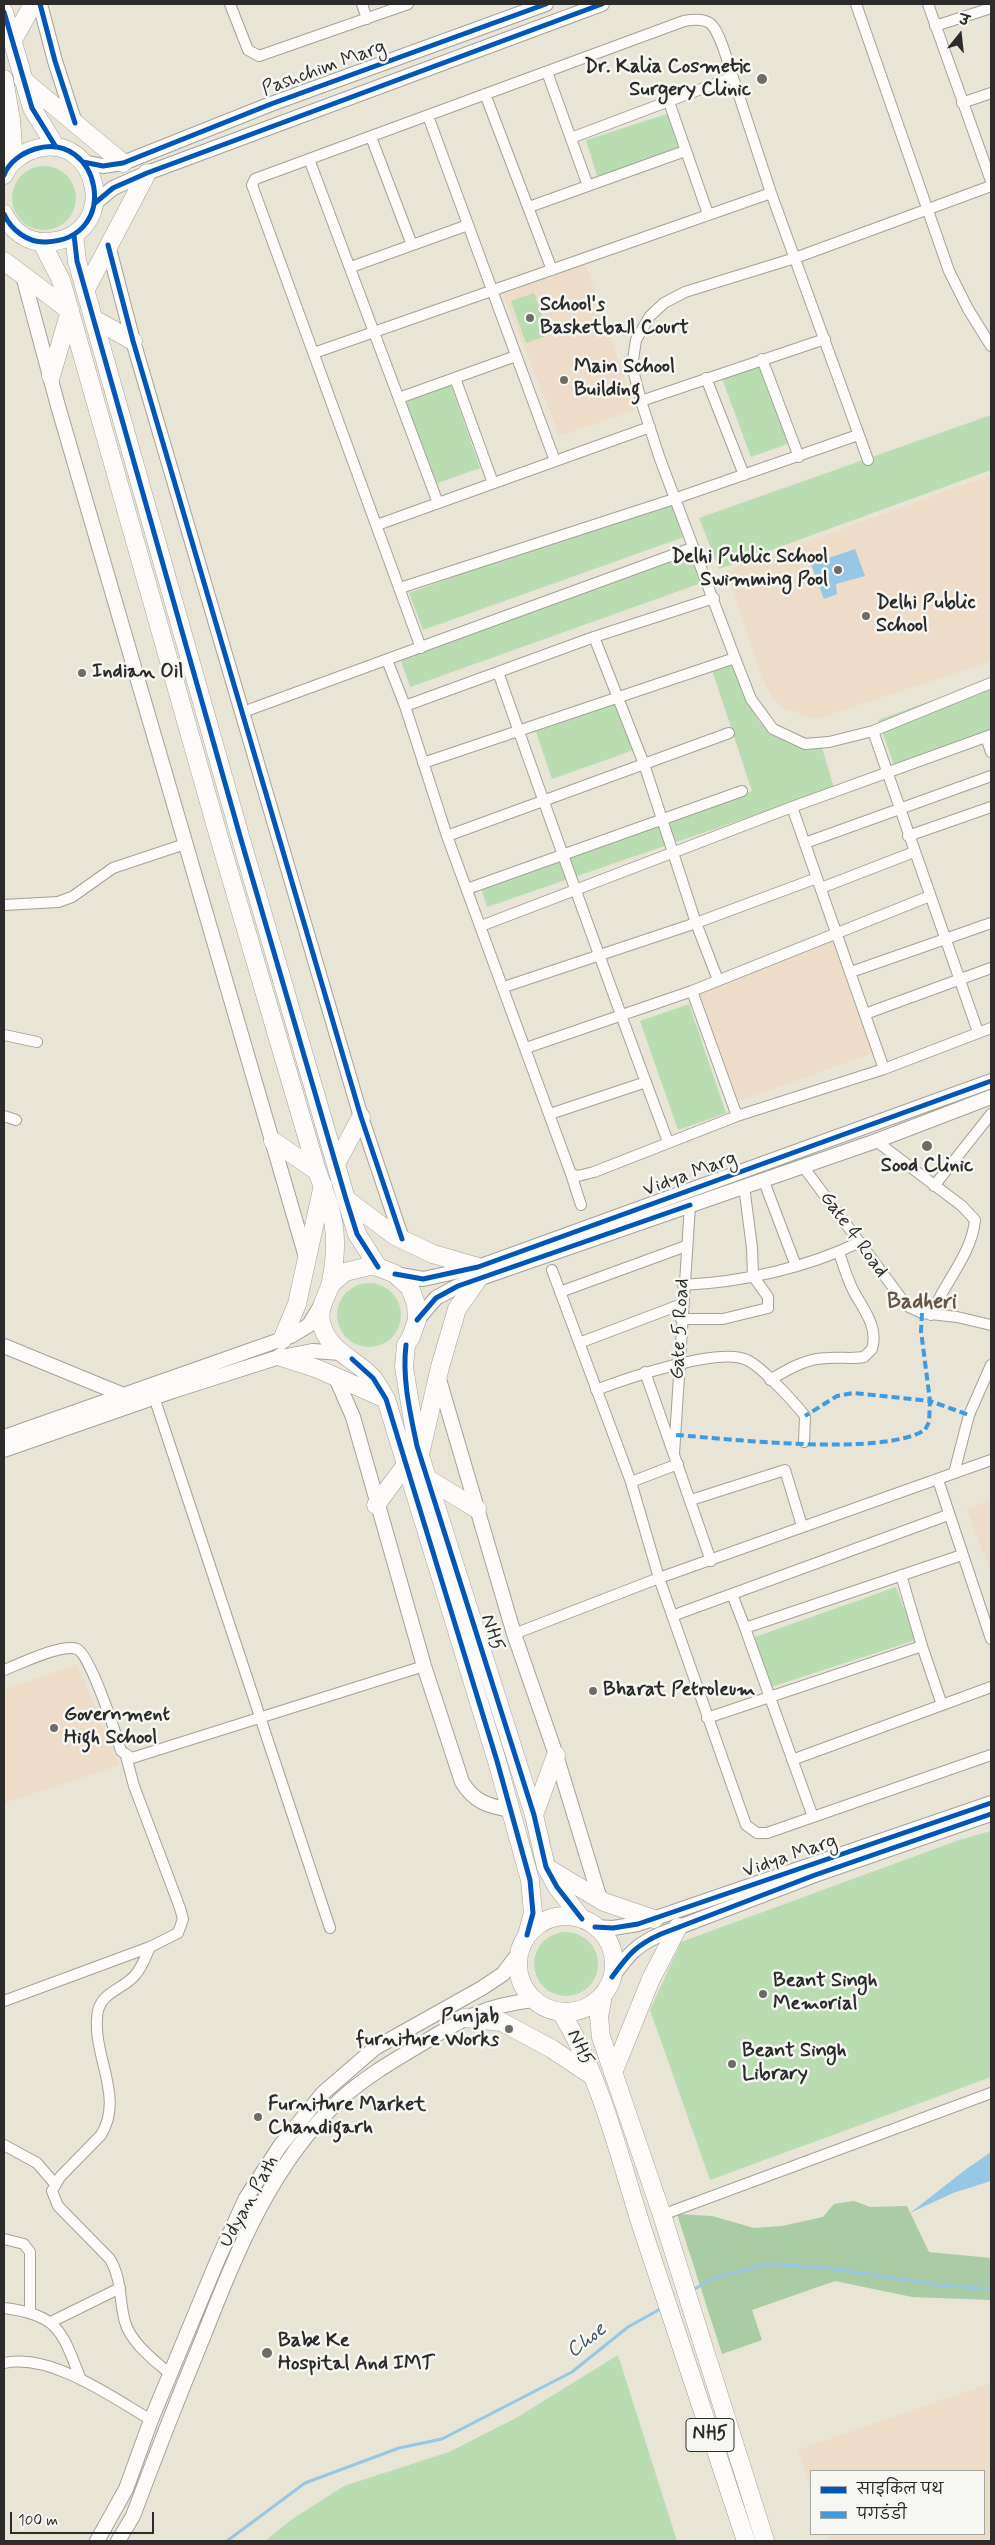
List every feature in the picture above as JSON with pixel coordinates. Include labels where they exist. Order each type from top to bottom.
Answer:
[{"type":"highway","points":[[12,42],[33,4]]},
{"type":"highway","points":[[4,12],[32,108],[56,147]]},
{"type":"highway","points":[[23,80],[123,163]]},
{"type":"highway","points":[[4,83],[12,120],[14,160]]},
{"type":"highway","points":[[4,175],[14,160],[33,149],[56,147],[71,153],[84,162],[92,175],[96,189],[95,204],[89,220],[74,235],[57,242],[42,243],[23,236],[14,229],[4,214]]},
{"type":"highway","points":[[86,289],[148,173]]},
{"type":"highway","points":[[74,235],[77,260],[242,843],[346,1199],[357,1234],[378,1267]]},
{"type":"highway","points":[[42,243],[61,280],[320,1178],[336,1224],[337,1247],[330,1284],[321,1304]]},
{"type":"highway","points":[[4,261],[70,311]]},
{"type":"highway","points":[[51,376],[70,311]]},
{"type":"highway","points":[[94,319],[132,341]]},
{"type":"highway","points":[[336,1164],[361,1117]]},
{"type":"highway","points":[[273,1141],[320,1178]]},
{"type":"highway","points":[[320,1178],[296,1304],[281,1348],[336,1378],[386,1398]]},
{"type":"highway","points":[[346,1199],[402,1239],[478,1273],[457,1309],[438,1376],[420,1454]]},
{"type":"highway","points":[[330,1284],[345,1272],[370,1266],[395,1274],[410,1288],[416,1304],[417,1320]]},
{"type":"highway","name":"NH5","points":[[321,1304],[321,1321],[329,1341],[373,1378],[386,1398],[405,1466],[511,1810],[530,1880],[533,1912],[527,1934],[518,1954]]},
{"type":"highway","name":"NH5","points":[[417,1320],[412,1337],[406,1345],[404,1367],[406,1392],[420,1454],[534,1815],[546,1867],[557,1887],[588,1923],[607,1938],[613,1954],[612,1978],[603,1995],[599,2017],[601,2037],[662,2215],[765,2541]]},
{"type":"highway","points":[[376,1505],[405,1466]]},
{"type":"highway","points":[[428,1479],[477,1509]]},
{"type":"highway","points":[[534,1815],[556,1755]]},
{"type":"highway","points":[[546,1867],[600,1899],[654,1919]]},
{"type":"highway","points":[[527,1934],[542,1922],[568,1916],[588,1923]]},
{"type":"highway","points":[[613,2073],[651,1979],[678,1927]]},
{"type":"highway","points":[[518,1954],[518,1971],[526,1992],[533,2000]]},
{"type":"highway","name":"NH5","points":[[533,2000],[561,2012],[578,2011],[590,2006],[603,1995]]},
{"type":"highway","name":"NH5","points":[[561,2012],[579,2042],[592,2076],[674,2330],[746,2541]]},
{"type":"highway","points":[[464,2018],[502,2022],[552,2049],[592,2076]]},
{"type":"main road","points":[[40,4],[55,61],[75,123]]},
{"type":"main road","name":"Pashchim Marg","points":[[84,162],[103,166],[123,163],[271,104],[546,4]]},
{"type":"main road","name":"Pashchim Marg","points":[[95,204],[114,188],[148,173],[602,4]]},
{"type":"main road","points":[[4,230],[23,236]]},
{"type":"main road","points":[[108,245],[132,341],[361,1117],[402,1239]]},
{"type":"main road","points":[[23,276],[185,844],[306,1257]]},
{"type":"main road","name":"Vidya Marg","points":[[417,1320],[436,1298],[478,1273],[991,1081]]},
{"type":"main road","name":"Vidya Marg","points":[[395,1274],[422,1279],[478,1273],[690,1205],[876,1141],[991,1097]]},
{"type":"main road","points":[[4,1450],[124,1400],[154,1397],[281,1348],[309,1325],[321,1304]]},
{"type":"main road","points":[[4,1346],[124,1400]]},
{"type":"main road","points":[[4,1437],[281,1348],[347,1356]]},
{"type":"main road","points":[[438,1376],[514,1634],[556,1755],[600,1899]]},
{"type":"main road","points":[[336,1378],[353,1417],[376,1505],[424,1666],[462,1782],[469,1794],[479,1802],[511,1810]]},
{"type":"main road","name":"Vidya Marg","points":[[588,1923],[622,1927],[654,1919],[991,1802]]},
{"type":"main road","name":"Vidya Marg","points":[[612,1978],[629,1953],[642,1942],[815,1876],[991,1814]]},
{"type":"main road","name":"Udyan Path","points":[[97,2541],[126,2489],[151,2420],[218,2259],[246,2198],[280,2146],[322,2093],[375,2048],[482,1988],[503,1974],[518,1954]]},
{"type":"main road","name":"Udyan Path","points":[[118,2541],[133,2516],[242,2244],[270,2188],[321,2120],[340,2099],[372,2074],[464,2018],[494,2006],[533,2000]]},
{"type":"street","points":[[230,4],[248,50],[259,56],[408,4]]},
{"type":"street","points":[[362,4],[367,19]]},
{"type":"street","points":[[856,4],[926,208],[957,289],[991,346]]},
{"type":"street","points":[[928,4],[991,181]]},
{"type":"street","points":[[935,26],[991,8]]},
{"type":"street","points":[[421,648],[252,185],[255,180],[684,21],[698,18],[706,20],[715,27],[771,193],[868,460]]},
{"type":"street","points":[[548,72],[588,186]]},
{"type":"street","points":[[571,138],[733,77]]},
{"type":"street","points":[[962,103],[991,93]]},
{"type":"street","points":[[485,94],[552,270]]},
{"type":"street","points":[[669,102],[708,214]]},
{"type":"street","points":[[428,116],[555,461]]},
{"type":"street","points":[[371,137],[412,245]]},
{"type":"street","points":[[529,207],[685,151]]},
{"type":"street","points":[[309,159],[438,503]]},
{"type":"street","points":[[991,186],[926,208],[795,258],[685,292],[664,303],[650,316],[634,345],[632,366],[640,401],[674,499],[692,548],[714,598],[735,658],[757,708],[774,729],[806,744],[814,745],[873,731],[991,683]]},
{"type":"street","points":[[314,353],[771,193]]},
{"type":"street","points":[[351,267],[468,225]]},
{"type":"street","points":[[640,401],[825,339]]},
{"type":"street","points":[[399,398],[516,356]]},
{"type":"street","points":[[762,359],[799,456]]},
{"type":"street","points":[[455,378],[493,483]]},
{"type":"street","points":[[706,378],[744,475]]},
{"type":"street","points":[[377,525],[650,427]]},
{"type":"street","points":[[400,588],[674,499],[858,435]]},
{"type":"street","points":[[243,712],[692,548]]},
{"type":"street","points":[[405,706],[594,637],[714,598]]},
{"type":"street","points":[[594,637],[644,764],[672,853],[718,980]]},
{"type":"street","points":[[423,763],[735,658]]},
{"type":"street","points":[[387,660],[405,706],[447,836],[504,987],[581,1205]]},
{"type":"street","points":[[498,672],[601,954],[620,1014],[668,1142]]},
{"type":"street","points":[[873,731],[899,811],[978,1032]]},
{"type":"street","points":[[447,836],[728,733]]},
{"type":"street","points":[[481,926],[792,807],[989,736],[991,752]]},
{"type":"street","points":[[804,843],[899,811],[991,776]]},
{"type":"street","points":[[467,888],[742,791]]},
{"type":"street","points":[[792,807],[884,1069]]},
{"type":"street","points":[[908,836],[991,807]]},
{"type":"street","points":[[4,905],[58,902],[72,897],[112,868],[185,844]]},
{"type":"street","points":[[504,987],[914,852]]},
{"type":"street","points":[[526,1048],[620,1014],[692,991],[838,935],[930,896]]},
{"type":"street","points":[[851,972],[945,941],[991,923]]},
{"type":"street","points":[[865,1014],[991,968]]},
{"type":"street","points":[[692,991],[737,1116]]},
{"type":"street","points":[[571,1174],[578,1176],[594,1172],[737,1116],[884,1069],[991,1028]]},
{"type":"street","points":[[4,1035],[37,1042]]},
{"type":"street","points":[[550,1114],[646,1082]]},
{"type":"street","points":[[934,1186],[991,1114]]},
{"type":"street","points":[[4,1116],[16,1120]]},
{"type":"street","points":[[876,1141],[962,1206],[975,1220],[970,1242],[931,1315]]},
{"type":"street","name":"Gate 4 Road","points":[[802,1165],[906,1306],[914,1311],[931,1315],[957,1317],[991,1325]]},
{"type":"street","points":[[763,1179],[796,1266]]},
{"type":"street","points":[[681,1318],[723,1319],[768,1308],[768,1297],[753,1276],[752,1248],[744,1186]]},
{"type":"street","name":"Gate 5 Road","points":[[674,1454],[681,1318],[690,1205]]},
{"type":"street","points":[[684,1285],[715,1283],[796,1266],[839,1252],[860,1242]]},
{"type":"street","points":[[560,1292],[686,1246]]},
{"type":"street","points":[[770,1380],[786,1370],[809,1361],[827,1358],[864,1357],[872,1349],[874,1333],[871,1324],[849,1281],[839,1252]]},
{"type":"street","points":[[552,1270],[631,1482],[659,1578],[743,1820],[749,1829],[757,1833],[767,1833],[991,1755]]},
{"type":"street","points":[[579,1343],[682,1304]]},
{"type":"street","points":[[596,1390],[645,1372],[715,1358],[740,1358],[756,1366],[805,1416],[804,1442]]},
{"type":"street","points":[[954,1473],[969,1415],[991,1365]]},
{"type":"street","points":[[645,1372],[711,1561]]},
{"type":"street","points":[[154,1397],[258,1717],[330,1928]]},
{"type":"street","points":[[514,1634],[659,1578],[991,1460]]},
{"type":"street","points":[[631,1482],[678,1464]]},
{"type":"street","points":[[691,1500],[785,1470],[802,1526]]},
{"type":"street","points":[[938,1480],[948,1515],[991,1639]]},
{"type":"street","points":[[672,1616],[948,1515]]},
{"type":"street","points":[[745,1628],[962,1555]]},
{"type":"street","points":[[901,1576],[942,1705]]},
{"type":"street","points":[[732,1594],[813,1817]]},
{"type":"street","points":[[707,1718],[922,1646]]},
{"type":"street","points":[[4,1670],[62,1649],[77,1649],[83,1653],[92,1671],[121,1751],[126,1756],[132,1758],[424,1666]]},
{"type":"street","points":[[792,1760],[991,1687]]},
{"type":"street","points":[[4,2001],[150,1947],[178,1934],[183,1919],[134,1786],[126,1756]]},
{"type":"street","points":[[150,1947],[137,1974],[109,1994],[98,2013],[98,2028],[110,2106],[106,2127],[101,2135],[55,2184],[52,2191],[58,2206],[110,2259],[116,2269],[125,2323],[130,2335],[170,2374]]},
{"type":"street","points":[[662,2215],[991,2093]]},
{"type":"street","points":[[4,2145],[45,2170],[55,2184]]},
{"type":"street","points":[[4,2239],[24,2244],[30,2252],[30,2313]]},
{"type":"street","points":[[51,2322],[120,2288]]},
{"type":"street","points":[[4,2308],[30,2313],[51,2322],[62,2334],[82,2380]]},
{"type":"street","points":[[4,2364],[28,2362],[61,2372],[82,2380],[151,2420]]},
{"type":"shaded area","points":[[585,262],[635,410],[560,436],[503,294]]},
{"type":"shaded area","name":"Delhi Public School","points":[[991,475],[991,661],[816,719],[784,708],[772,697],[763,680],[726,571]]},
{"type":"shaded area","points":[[832,941],[873,1053],[739,1101],[698,990]]},
{"type":"shaded area","points":[[991,1500],[991,1574],[967,1509]]},
{"type":"shaded area","name":"Government High School","points":[[77,1664],[119,1765],[4,1803],[4,1690]]},
{"type":"shaded area","points":[[991,2383],[991,2541],[830,2541],[827,2535],[985,2535],[985,2470],[810,2470],[810,2485],[798,2450]]},
{"type":"green space","points":[[667,114],[679,149],[597,176],[586,140]]},
{"type":"green space","points":[[44,166],[62,172],[70,180],[76,198],[70,216],[62,224],[44,230],[26,224],[18,216],[12,198],[18,180],[26,172]]},
{"type":"green space","name":"School's Basketball Court","points":[[534,293],[549,335],[526,343],[511,301]]},
{"type":"green space","points":[[762,358],[793,442],[751,457],[720,373]]},
{"type":"green space","points":[[451,385],[480,468],[435,484],[405,402]]},
{"type":"green space","points":[[991,415],[991,470],[719,569],[699,518]]},
{"type":"green space","points":[[670,499],[684,537],[423,630],[409,593]]},
{"type":"green space","points":[[693,553],[704,582],[410,687],[400,658]]},
{"type":"green space","points":[[731,658],[759,722],[777,735],[821,744],[834,788],[487,907],[481,888],[752,791],[710,664]]},
{"type":"green space","points":[[991,679],[991,730],[894,765],[878,720]]},
{"type":"green space","points":[[616,701],[634,750],[552,779],[535,729]]},
{"type":"green space","points":[[689,1004],[726,1113],[678,1130],[640,1021]]},
{"type":"green space","points":[[369,1283],[387,1289],[395,1297],[401,1315],[395,1333],[387,1341],[369,1347],[351,1341],[343,1333],[337,1315],[343,1297],[351,1289]]},
{"type":"green space","points":[[896,1587],[916,1640],[771,1687],[755,1637]]},
{"type":"green space","points":[[991,1831],[991,2077],[710,2180],[650,2010],[681,1942],[959,1840]]},
{"type":"green space","points":[[566,1932],[584,1938],[592,1946],[598,1964],[592,1982],[584,1990],[566,1996],[548,1990],[540,1982],[534,1964],[540,1946],[548,1938]]},
{"type":"green space","points":[[854,2201],[870,2207],[907,2206],[929,2252],[991,2258],[991,2300],[912,2297],[835,2281],[752,2310],[762,2340],[722,2354],[677,2214],[712,2216],[754,2228],[782,2226],[823,2217],[834,2204]]},
{"type":"green space","points":[[618,2355],[677,2541],[265,2541],[291,2520],[344,2486],[449,2452],[516,2418]]},
{"type":"water","name":"Delhi Public School Swimming Pool","points":[[855,549],[865,576],[836,584],[837,594],[824,599],[811,564]]},
{"type":"water","points":[[991,2152],[991,2181],[953,2193],[910,2213],[965,2170]]},
{"type":"waterway","name":"Choe","points":[[691,2291],[714,2278],[767,2264],[828,2268],[939,2285],[991,2289]]},
{"type":"waterway","name":"Choe","points":[[227,2541],[305,2483],[399,2448],[442,2439],[572,2372],[628,2327],[662,2308]]},
{"type":"marked path","points":[[922,1313],[921,1331],[930,1401],[969,1415]]},
{"type":"marked path","points":[[676,1435],[805,1444],[842,1445],[875,1443],[904,1438],[925,1430],[929,1422],[930,1401],[853,1393],[837,1396],[805,1416]]},
{"type":"cycle path","points":[[40,4],[55,61],[75,123]]},
{"type":"cycle path","points":[[83,162],[103,166],[123,163],[271,104],[546,4]]},
{"type":"cycle path","points":[[95,203],[113,188],[147,173],[602,4]]},
{"type":"cycle path","points":[[4,12],[32,108],[56,147]]},
{"type":"cycle path","points":[[4,175],[13,162],[25,153],[35,149],[57,147],[75,155],[87,169],[94,187],[93,206],[86,223],[70,236],[39,242],[21,234],[11,225],[4,214]]},
{"type":"cycle path","points":[[74,235],[77,261],[242,843],[346,1199],[357,1234],[378,1267]]},
{"type":"cycle path","points":[[108,245],[133,341],[361,1117],[402,1239]]},
{"type":"cycle path","points":[[395,1274],[423,1279],[478,1267],[991,1081]]},
{"type":"cycle path","points":[[417,1320],[436,1298],[458,1286],[690,1205]]},
{"type":"cycle path","points":[[406,1345],[406,1383],[417,1446],[534,1815],[546,1867],[557,1887],[582,1919]]},
{"type":"cycle path","points":[[352,1359],[373,1378],[386,1399],[497,1761],[530,1880],[533,1913],[527,1935]]},
{"type":"cycle path","points":[[595,1927],[613,1928],[638,1924],[991,1803]]},
{"type":"cycle path","points":[[612,1977],[633,1951],[661,1934],[815,1875],[991,1814]]},
{"type":"place","name":"Dr. Kalia Cosmetic Surgery Clinic","points":[[762,79]]},
{"type":"place","name":"School's Basketball Court","points":[[530,318]]},
{"type":"place","name":"Main School Building","points":[[564,380]]},
{"type":"place","name":"Delhi Public School Swimming Pool","points":[[838,570]]},
{"type":"place","name":"Delhi Public School","points":[[866,616]]},
{"type":"place","name":"Indian Oil","points":[[82,673]]},
{"type":"place","name":"Sood Clinic","points":[[927,1146]]},
{"type":"place","name":"Bharat Petroleum","points":[[593,1691]]},
{"type":"place","name":"Government High School","points":[[54,1728]]},
{"type":"place","name":"Beant Singh Memorial","points":[[763,1994]]},
{"type":"place","name":"Punjab furniture Works","points":[[509,2029]]},
{"type":"place","name":"Beant Singh Library","points":[[732,2064]]},
{"type":"place","name":"Furniture Market Chandigarh","points":[[258,2117]]},
{"type":"place","name":"Babe Ke Hospital And IMT","points":[[267,2353]]},
{"type":"district","name":"Badheri","points":[[922,1303]]}]
